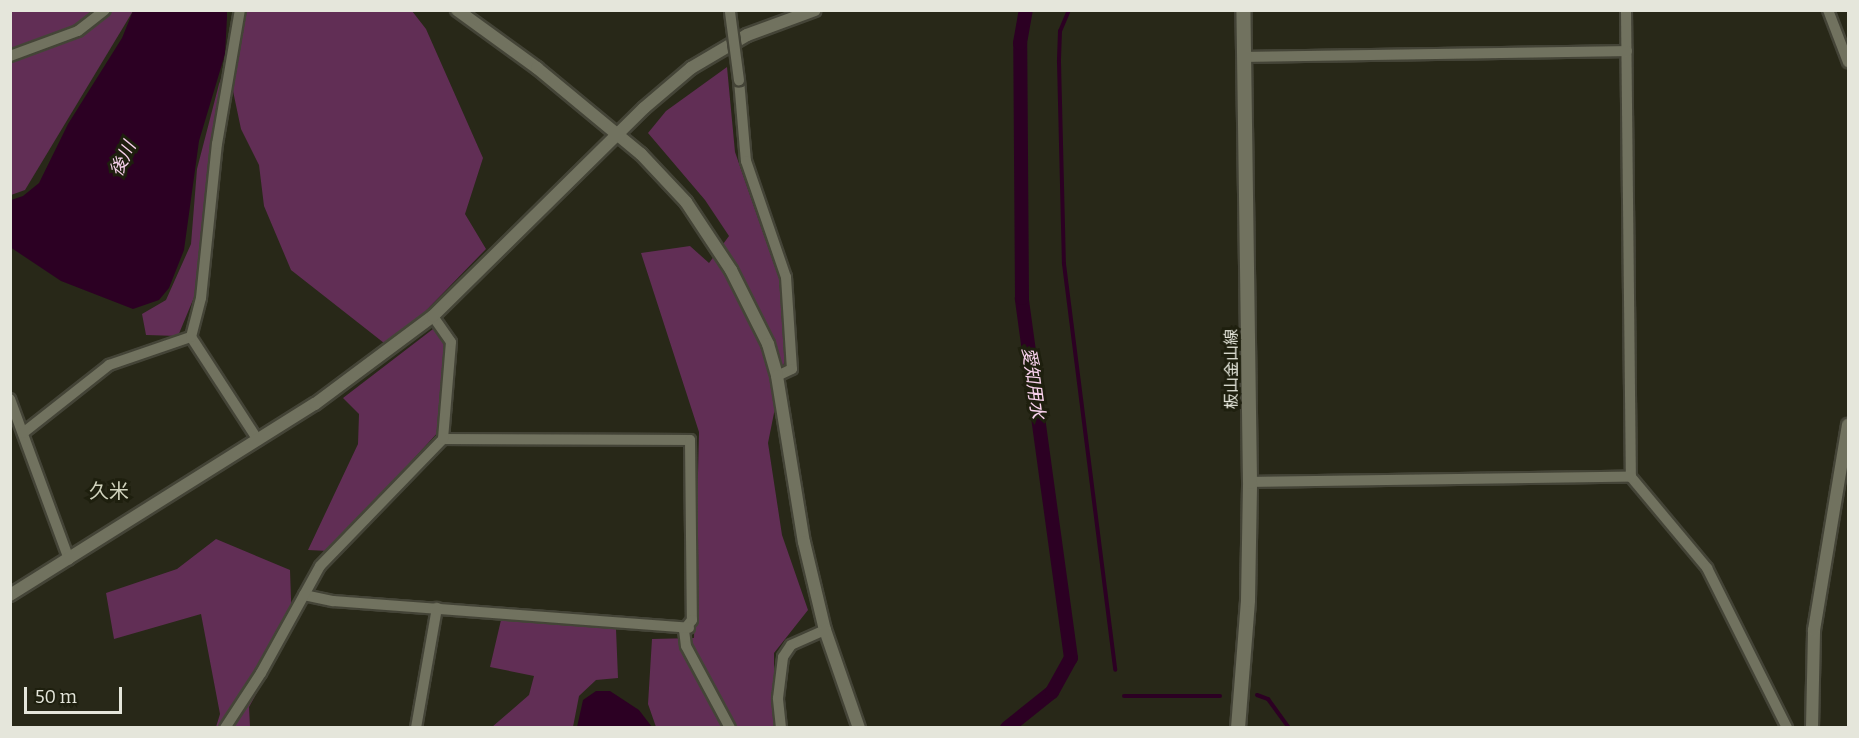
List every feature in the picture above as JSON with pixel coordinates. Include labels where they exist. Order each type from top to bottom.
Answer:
[{"type":"main road","name":"板山金山線","points":[[1238,728],[1248,600],[1250,482],[1243,10]]},
{"type":"street","points":[[10,56],[78,31],[105,10]]},
{"type":"street","points":[[240,10],[218,144],[201,298],[191,337],[258,440]]},
{"type":"street","points":[[457,10],[537,68],[620,136],[686,202],[710,236],[751,306],[777,376],[804,542],[825,630],[859,728]]},
{"type":"street","points":[[10,596],[349,380],[433,316],[620,136],[644,108],[692,68],[747,34],[815,10]]},
{"type":"street","points":[[1626,10],[1631,477],[1707,568],[1787,728]]},
{"type":"street","points":[[1828,10],[1848,62]]},
{"type":"street","points":[[730,11],[746,161],[786,277],[792,369],[777,376]]},
{"type":"street","points":[[1245,57],[1627,51]]},
{"type":"street","points":[[225,728],[320,566],[443,439],[451,342],[433,316]]},
{"type":"street","points":[[23,433],[109,365],[191,337]]},
{"type":"street","points":[[10,399],[69,559]]},
{"type":"street","points":[[1812,728],[1814,630],[1848,425]]},
{"type":"street","points":[[443,439],[690,440],[689,628]]},
{"type":"street","points":[[1250,482],[1631,477]]},
{"type":"street","points":[[304,595],[333,601],[689,628]]},
{"type":"street","points":[[416,728],[437,608]]},
{"type":"street","points":[[689,628],[684,630],[691,662],[730,728]]},
{"type":"street","points":[[782,728],[778,698],[783,657],[791,645],[825,630]]},
{"type":"shaded area","points":[[11,11],[133,11],[25,190],[11,195]]},
{"type":"shaded area","points":[[236,11],[412,11],[426,29],[483,158],[465,214],[486,249],[413,324],[384,343],[291,270],[264,206],[259,165],[241,129],[233,91],[222,90],[195,295],[178,336],[146,335],[142,314],[166,300],[191,244],[197,169],[219,84],[236,39]]},
{"type":"shaded area","points":[[727,67],[735,152],[780,281],[786,353],[768,443],[782,535],[808,610],[774,653],[774,727],[656,727],[648,704],[652,639],[694,638],[699,432],[641,253],[690,246],[709,263],[729,236],[705,200],[648,133],[666,111]]},
{"type":"shaded area","points":[[433,329],[440,331],[447,341],[441,429],[329,551],[308,550],[358,444],[359,414],[343,398]]},
{"type":"shaded area","points":[[216,539],[290,570],[292,628],[249,707],[250,727],[216,727],[220,714],[201,614],[114,639],[106,593],[177,569]]},
{"type":"shaded area","points":[[501,620],[616,629],[618,678],[596,680],[579,696],[573,727],[492,727],[529,695],[534,676],[490,667]]},
{"type":"water","name":"後川","points":[[133,11],[227,11],[227,17],[225,54],[199,141],[184,250],[169,288],[159,300],[133,309],[61,281],[10,247],[11,200],[23,196],[39,183],[68,124],[122,38]]},
{"type":"water","points":[[596,691],[610,691],[639,710],[652,727],[577,727],[583,700]]},
{"type":"waterway","name":"愛知用水","points":[[1007,728],[1052,692],[1071,658],[1022,298],[1020,43],[1026,10]]},
{"type":"waterway","points":[[1069,10],[1060,31],[1059,62],[1064,264],[1115,670]]},
{"type":"waterway","points":[[1257,695],[1268,699],[1289,728]]},
{"type":"waterway","points":[[1124,696],[1220,696]]},
{"type":"district","name":"久米","points":[[109,491]]}]
